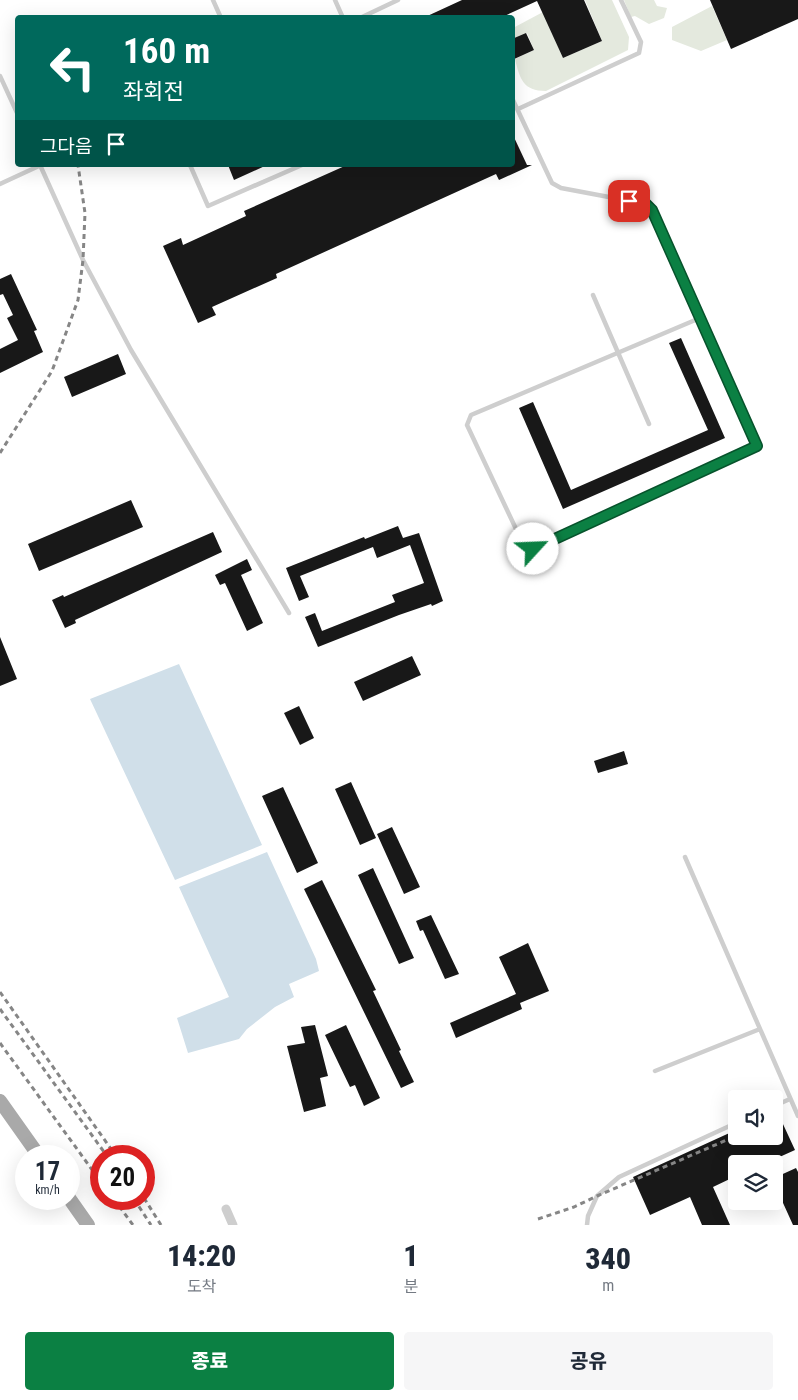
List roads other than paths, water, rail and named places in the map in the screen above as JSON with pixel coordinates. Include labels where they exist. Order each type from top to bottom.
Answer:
[{"type":"main road","points":[[0,1101],[31,1145]]},
{"type":"main road","points":[[77,1210],[88,1225]]},
{"type":"street","points":[[226,1209],[233,1225]]},
{"type":"lane","points":[[213,0],[220,15]]},
{"type":"lane","points":[[335,0],[342,15]]},
{"type":"lane","points":[[366,15],[398,0]]},
{"type":"lane","points":[[518,109],[639,53],[641,42],[621,0]]},
{"type":"lane","points":[[0,76],[15,108]]},
{"type":"lane","points":[[515,104],[552,184],[562,188],[646,204],[652,210],[757,446],[533,549],[524,546],[467,425],[471,415],[700,318]]},
{"type":"lane","points":[[0,184],[37,167]]},
{"type":"lane","points":[[42,167],[83,260],[131,350],[289,613]]},
{"type":"lane","points":[[191,167],[208,206],[297,167]]},
{"type":"lane","points":[[593,295],[649,424]]},
{"type":"lane","points":[[685,857],[798,1116]]},
{"type":"lane","points":[[656,1071],[760,1029]]},
{"type":"lane","points":[[783,1102],[790,1098]]},
{"type":"lane","points":[[587,1225],[588,1216],[597,1196],[619,1177],[728,1127]]},
{"type":"railway","points":[[0,453],[52,371],[78,300],[83,260],[85,213],[78,167]]},
{"type":"railway","points":[[0,992],[108,1145]]},
{"type":"railway","points":[[0,1009],[99,1145]]},
{"type":"railway","points":[[0,1043],[90,1167]]},
{"type":"railway","points":[[538,1219],[574,1207],[728,1139]]},
{"type":"railway","points":[[122,1210],[133,1225]]},
{"type":"railway","points":[[141,1210],[151,1225]]},
{"type":"railway","points":[[152,1210],[161,1225]]}]
